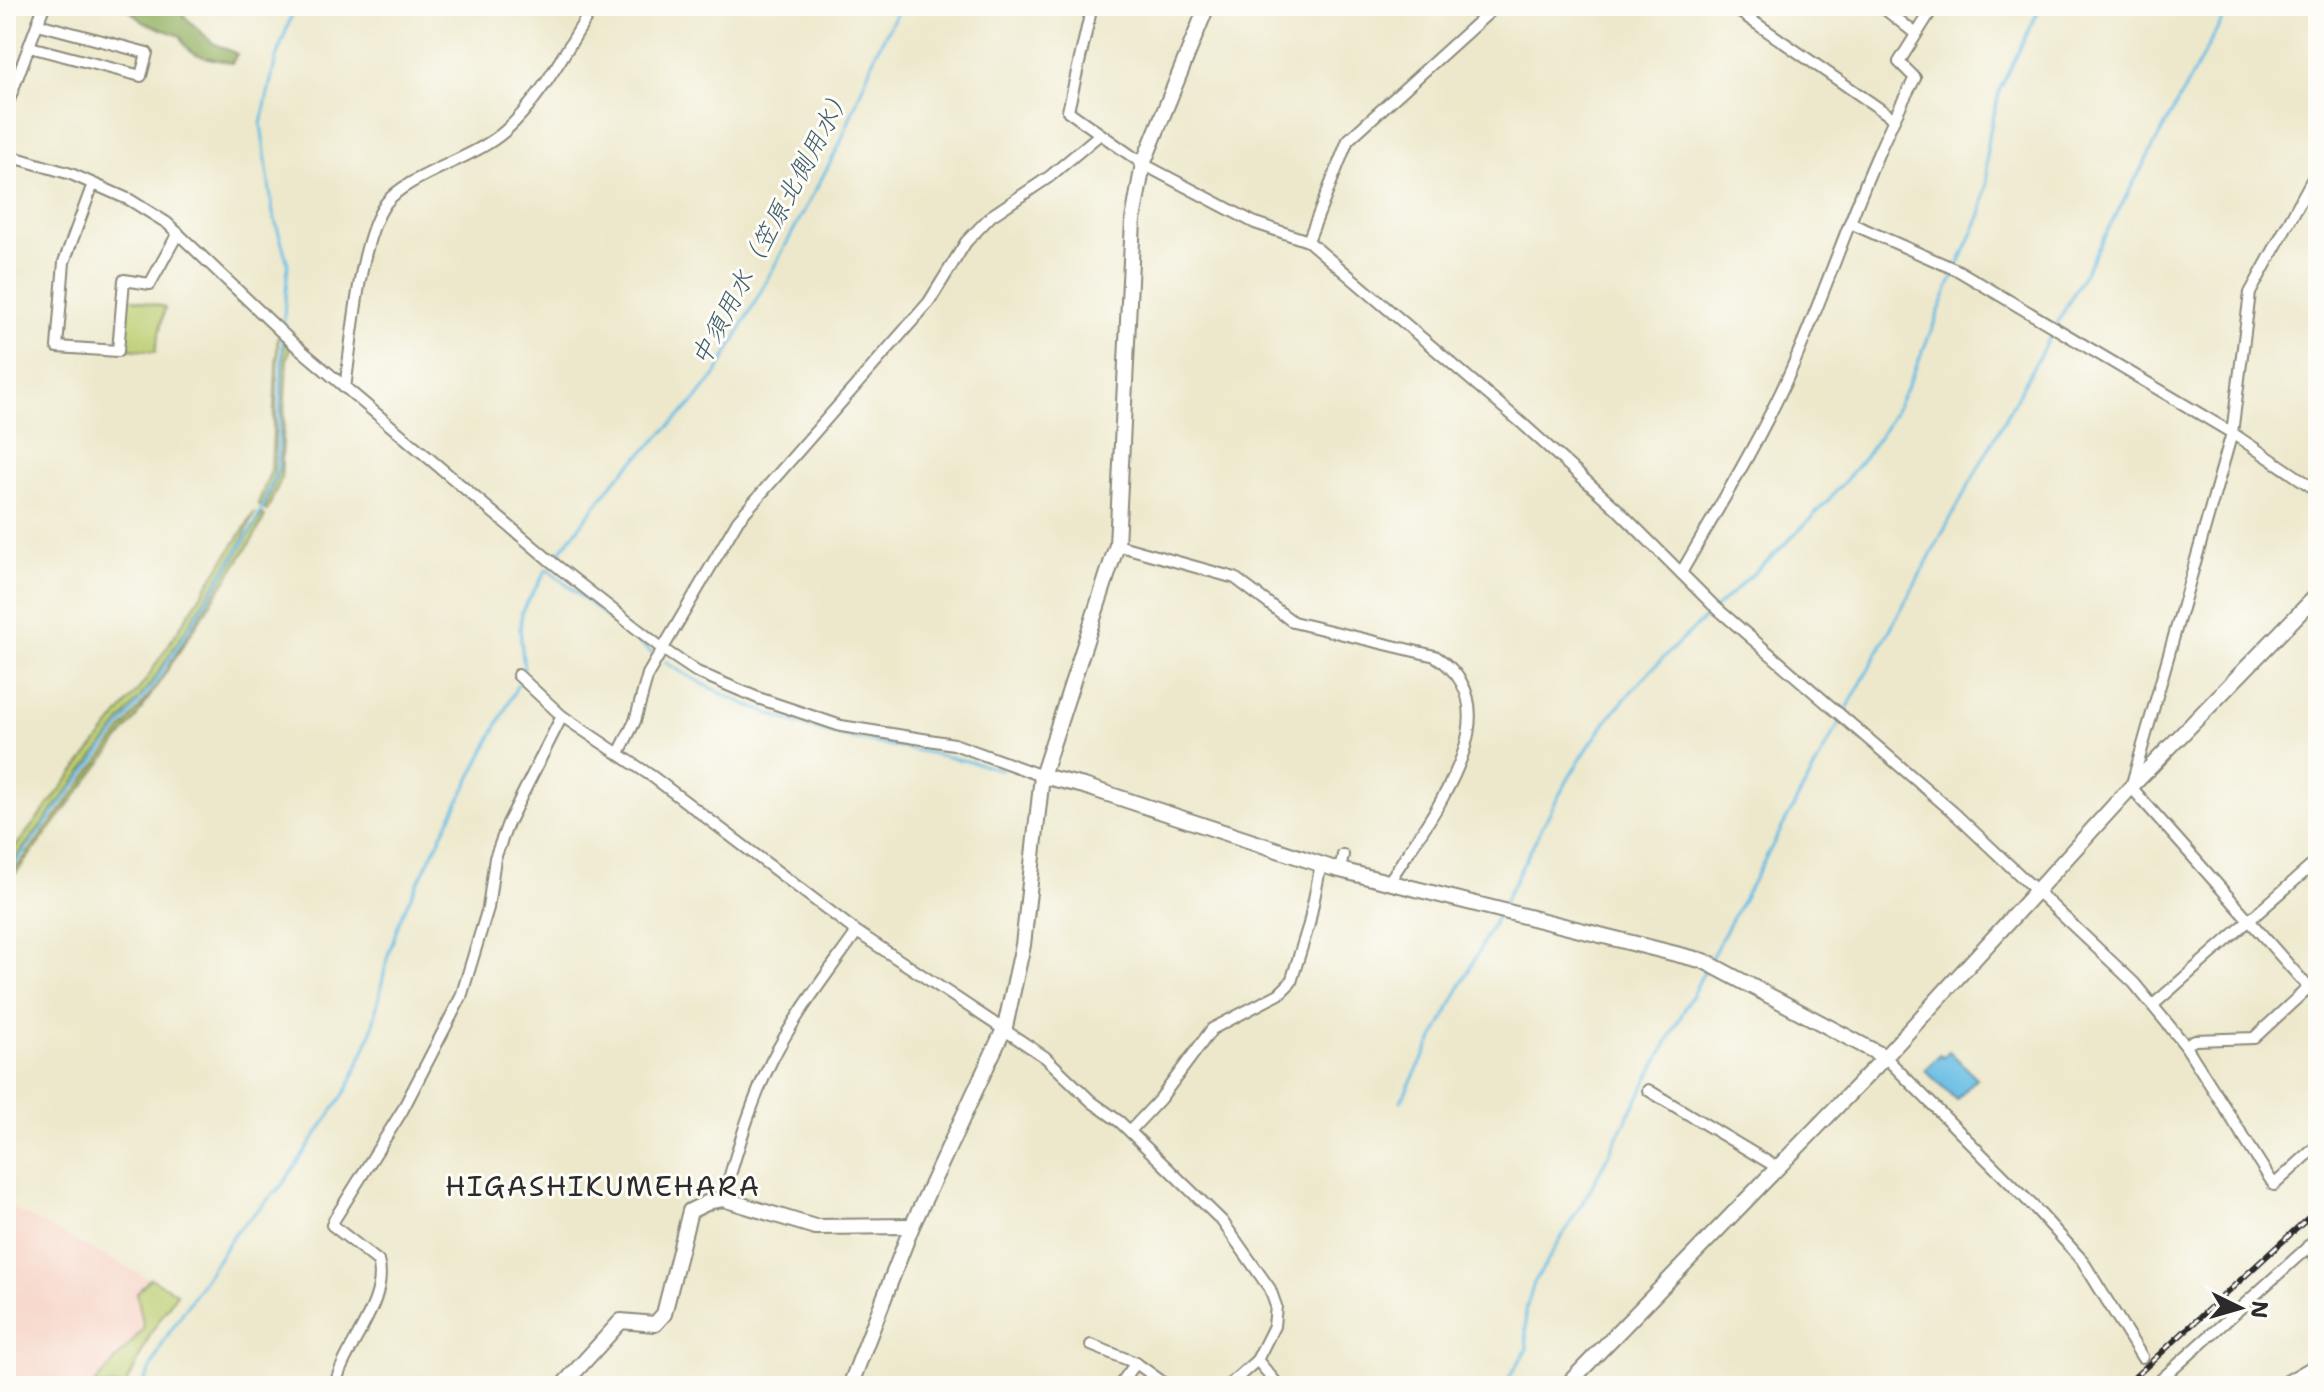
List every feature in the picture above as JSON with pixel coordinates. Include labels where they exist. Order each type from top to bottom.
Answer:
[{"type":"street","points":[[6,108],[44,6]]},
{"type":"street","points":[[345,388],[370,239],[386,204],[396,192],[475,153],[506,131],[534,97],[594,6]]},
{"type":"street","points":[[1092,6],[1068,111],[1143,164],[1255,223],[1308,241],[1524,425],[1616,508],[1681,573],[2037,889],[2153,1005],[2185,1045],[2274,1185],[2318,1145]]},
{"type":"street","points":[[850,1386],[912,1226],[1005,1027],[1023,945],[1042,776],[1117,545],[1133,220],[1143,164],[1207,6]]},
{"type":"street","points":[[1308,241],[1348,140],[1496,6]]},
{"type":"street","points":[[1731,6],[1893,118]]},
{"type":"street","points":[[1750,18],[1761,6]]},
{"type":"street","points":[[1881,6],[1916,34]]},
{"type":"street","points":[[1681,573],[1776,402],[1893,118],[1915,78],[1899,62],[1934,6]]},
{"type":"street","points":[[30,47],[141,76],[147,53],[38,24]]},
{"type":"street","points":[[619,753],[635,721],[648,674],[738,520],[929,302],[966,242],[991,216],[1049,177],[1099,135]]},
{"type":"street","points":[[6,155],[93,184],[130,200],[178,233],[294,344],[345,388],[548,559],[664,650],[697,672],[758,698],[841,726],[954,744],[1042,776],[1084,786],[1321,864],[1342,862],[1389,882],[1704,961],[1885,1057],[2036,1209],[2082,1260],[2142,1357]]},
{"type":"street","points":[[2131,787],[2232,433],[2250,293],[2318,169]]},
{"type":"street","points":[[93,184],[64,262],[57,347],[118,351],[124,280],[150,284],[178,233]]},
{"type":"street","points":[[1850,223],[1959,271],[2232,433],[2318,491]]},
{"type":"street","points":[[1117,545],[1235,578],[1293,622],[1435,656],[1451,666],[1469,696],[1471,715],[1464,756],[1389,882]]},
{"type":"street","points":[[1566,1386],[1885,1057],[2131,787],[2318,594]]},
{"type":"street","points":[[518,675],[562,716],[619,753],[857,932],[1005,1027],[1045,1057],[1092,1102],[1130,1131],[1222,1221],[1270,1289],[1276,1306],[1274,1326],[1257,1360],[1228,1386]]},
{"type":"street","points":[[335,1386],[371,1308],[380,1267],[378,1261],[332,1225],[402,1111],[461,997],[488,908],[495,858],[503,835],[562,716]]},
{"type":"street","points":[[2131,787],[2318,998]]},
{"type":"street","points":[[2153,1005],[2318,860]]},
{"type":"street","points":[[1130,1131],[1160,1099],[1212,1029],[1279,994],[1291,982],[1309,924],[1321,864]]},
{"type":"street","points":[[723,1199],[741,1140],[772,1061],[806,1003],[857,932]]},
{"type":"street","points":[[2185,1045],[2195,1040],[2254,1038],[2309,987]]},
{"type":"street","points":[[1648,1090],[1778,1168]]},
{"type":"street","points":[[562,1386],[621,1321],[655,1324],[664,1314],[690,1211],[723,1199],[815,1227],[912,1226]]},
{"type":"street","points":[[2157,1385],[2318,1238]]},
{"type":"street","points":[[2308,1246],[2318,1262]]},
{"type":"street","points":[[1091,1345],[1136,1363],[1168,1386]]},
{"type":"street","points":[[1257,1360],[1279,1386]]},
{"type":"street","points":[[1119,1386],[1136,1363]]},
{"type":"street","points":[[2278,1386],[2318,1363]]},
{"type":"shaded area","points":[[6,1205],[177,1293],[152,1331],[126,1386],[6,1386]]},
{"type":"green space","points":[[124,6],[187,6],[184,16],[213,43],[237,54],[232,63],[201,56],[188,49],[181,36],[145,23]]},
{"type":"green space","points":[[124,297],[165,307],[155,352],[120,348]]},
{"type":"green space","points":[[278,336],[274,474],[261,507],[258,504],[271,470]]},
{"type":"green space","points":[[284,341],[291,347],[287,359],[281,479],[267,511],[264,510],[280,468]]},
{"type":"green space","points":[[255,512],[240,545],[154,679],[9,867],[6,865],[6,859],[145,681]]},
{"type":"green space","points":[[262,514],[265,516],[254,537],[136,718],[16,873],[14,871],[157,685]]},
{"type":"green space","points":[[150,1278],[177,1293],[152,1331],[126,1386],[93,1386],[144,1328],[137,1293]]},
{"type":"water","points":[[1949,1051],[1977,1078],[1956,1100],[1925,1070],[1940,1054],[1943,1057]]},
{"type":"waterway","points":[[283,330],[288,264],[273,213],[261,124],[276,58],[295,6]]},
{"type":"waterway","name":"中須用水（笠原北側用水）","points":[[556,557],[617,478],[694,402],[718,371],[839,146],[877,50],[901,6]]},
{"type":"waterway","name":"中須用水（笠原北側用水）","points":[[1380,6],[1397,10],[1412,6]]},
{"type":"waterway","points":[[1958,266],[1981,214],[1987,182],[1987,143],[2000,89],[2041,6]]},
{"type":"waterway","points":[[1711,958],[2230,6]]},
{"type":"waterway","points":[[1502,906],[1569,778],[1618,707],[1649,672],[1818,511],[1879,437],[1911,378],[1955,273]]},
{"type":"waterway","points":[[6,875],[155,682],[256,522],[277,471],[283,338]]},
{"type":"waterway","points":[[524,670],[520,629],[522,611],[547,569],[652,653]]},
{"type":"waterway","points":[[665,662],[729,697],[799,724],[1002,770]]},
{"type":"waterway","name":"中須用水（笠原北側用水）","points":[[142,1386],[164,1341],[235,1233],[283,1184],[348,1088],[371,1034],[388,955],[402,914],[518,684]]},
{"type":"waterway","points":[[1401,1101],[1497,916]]},
{"type":"waterway","points":[[1504,1386],[1527,1349],[1525,1312],[1534,1283],[1590,1190],[1706,968]]},
{"type":"waterway","points":[[725,1386],[729,1378]]},
{"type":"railway","points":[[2125,1386],[2318,1209]]},
{"type":"district","name":"HIGASHIKUMEHARA","points":[[603,1186]]}]
